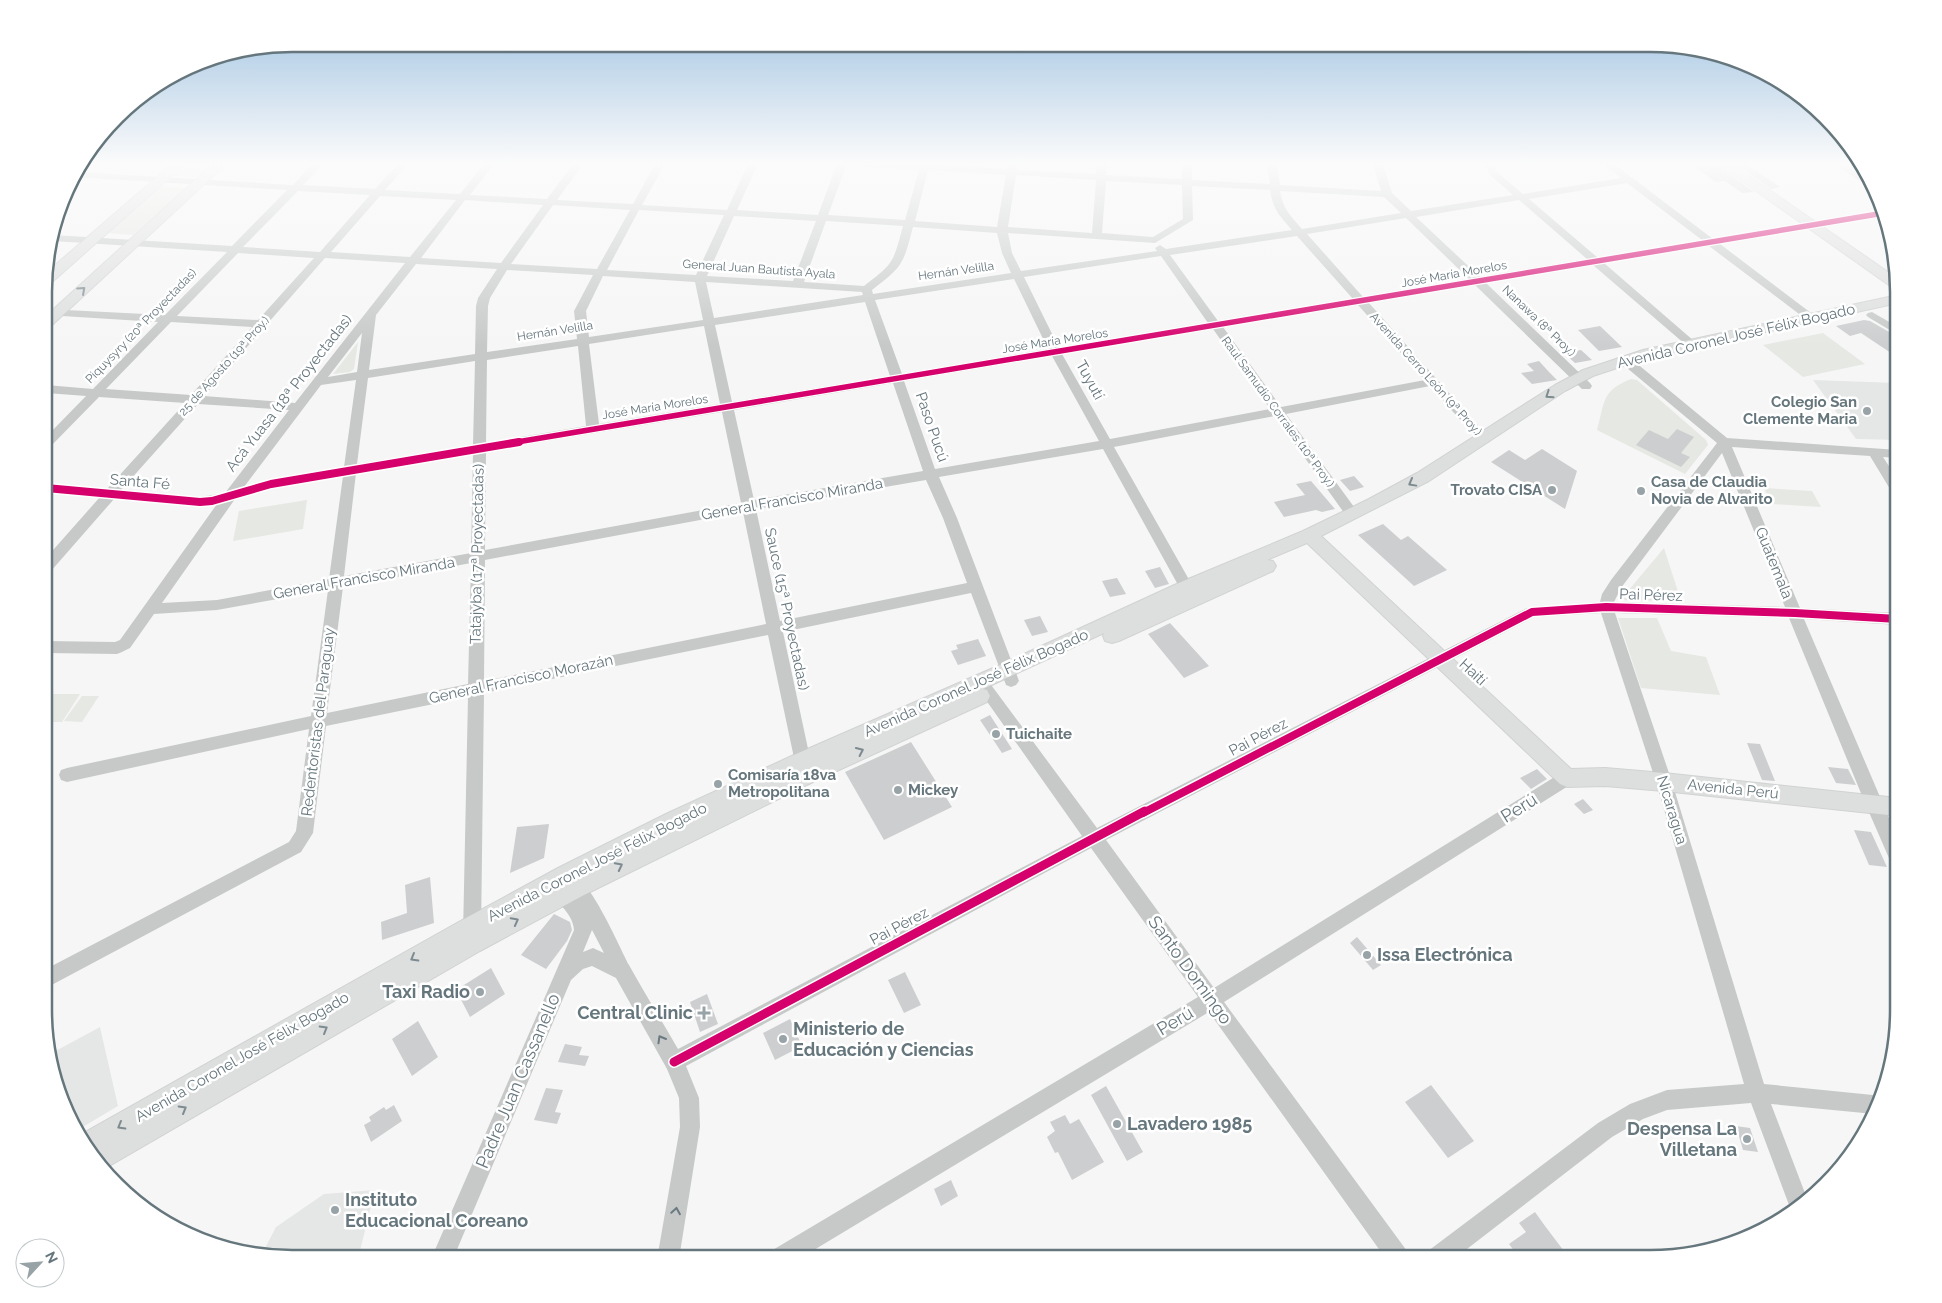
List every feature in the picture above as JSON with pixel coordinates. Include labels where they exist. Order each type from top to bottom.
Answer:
[{"type":"main road","points":[[53,274],[109,225]]},
{"type":"main road","points":[[52,311],[154,225]]},
{"type":"main road","points":[[1810,226],[1889,279]]},
{"type":"main road","name":"Avenida Coronel José Félix Bogado","points":[[1313,540],[1352,514],[1423,476],[1582,382],[1630,363],[1690,343],[1890,301]]},
{"type":"main road","name":"Avenida Coronel José Félix Bogado","points":[[1630,363],[1699,351],[1890,311]]},
{"type":"main road","name":"Avenida Coronel José Félix Bogado","points":[[92,1142],[564,885],[804,768],[1190,593],[1385,511],[1462,468],[1582,382]]},
{"type":"main road","name":"Haití","points":[[1313,540],[1568,778]]},
{"type":"main road","name":"Avenida Perú","points":[[1568,778],[1605,777],[1664,782],[1890,806]]},
{"type":"main road","name":"Avenida Coronel José Félix Bogado","points":[[101,1156],[472,935]]},
{"type":"street","name":"Piquysyry (20ª Proyectadas)","points":[[52,438],[259,225]]},
{"type":"street","name":"25 de Agosto (19ª Proy.)","points":[[52,560],[349,225]]},
{"type":"street","name":"Acá Yuasa (18ª Proyectadas)","points":[[52,646],[121,647],[230,496],[441,225]]},
{"type":"street","name":"Tatajyba (17ª Proyectadas)","points":[[472,935],[480,357],[483,301],[504,266],[534,225]]},
{"type":"street","points":[[593,429],[585,341],[580,311],[625,225]]},
{"type":"street","points":[[700,279],[725,225]]},
{"type":"street","points":[[797,285],[819,225]]},
{"type":"street","points":[[867,293],[899,260],[909,225]]},
{"type":"street","points":[[922,225],[1155,240],[1180,225]]},
{"type":"street","name":"Tuyutí","points":[[1003,225],[1002,230],[1007,253],[1055,352],[1190,593]]},
{"type":"street","points":[[1097,236],[1098,225]]},
{"type":"street","name":"Avenida Cerro León (9ª Proy.)","points":[[1294,225],[1484,439]]},
{"type":"street","name":"Hernán Velilla","points":[[317,382],[709,322],[867,293],[1018,276],[1347,225]]},
{"type":"street","name":"Nanawa (8ª Proy.)","points":[[1420,225],[1582,382]]},
{"type":"street","points":[[1553,225],[1690,343]]},
{"type":"street","points":[[1686,225],[1811,318]]},
{"type":"street","name":"José María Morelos","points":[[230,496],[271,484],[350,470],[1817,225]]},
{"type":"street","name":"General Juan Bautista Ayala","points":[[59,238],[797,285],[867,293]]},
{"type":"street","name":"Raul Samudio Corrales (10ª Proy.)","points":[[1155,240],[1352,514]]},
{"type":"street","name":"Sauce (15ª Proyectadas)","points":[[700,279],[804,768]]},
{"type":"street","name":"Paso Pucú","points":[[867,293],[931,475],[950,518],[1009,675]]},
{"type":"street","points":[[52,312],[261,324]]},
{"type":"street","points":[[1872,314],[1890,326]]},
{"type":"street","name":"Redentoristas del Paraguay","points":[[52,976],[279,857],[295,847],[304,833],[370,315]]},
{"type":"street","name":"Guatemala","points":[[1630,363],[1724,442],[1890,841]]},
{"type":"street","name":"General Francisco Miranda","points":[[150,608],[217,605],[748,506],[1107,444],[1433,382]]},
{"type":"street","points":[[52,389],[299,407]]},
{"type":"street","points":[[1606,607],[1609,594],[1616,584],[1724,442],[1890,454]]},
{"type":"street","points":[[1875,454],[1890,479]]},
{"type":"street","name":"Santa Fé","points":[[52,489],[200,502],[230,496]]},
{"type":"street","name":"General Francisco Morazán","points":[[67,775],[318,721],[976,587]]},
{"type":"street","name":"Pai Pérez","points":[[674,1062],[1094,838],[1532,612],[1606,607],[1795,613],[1890,619]]},
{"type":"street","name":"Nicaragua","points":[[1606,607],[1664,782],[1757,1093],[1797,1200]]},
{"type":"street","name":"Santo Domingo","points":[[985,687],[1392,1250]]},
{"type":"street","name":"Perú","points":[[794,1250],[1211,1000],[1568,778]]},
{"type":"street","points":[[564,885],[591,909],[623,972],[674,1062],[689,1098],[690,1127],[670,1250]]},
{"type":"street","name":"Padre Juan Cassanello","points":[[446,1250],[583,930],[582,920],[564,885]]},
{"type":"street","points":[[562,978],[577,963],[588,958],[598,959],[623,972]]},
{"type":"street","points":[[1448,1250],[1605,1130],[1637,1111],[1667,1100],[1757,1093],[1871,1103]]},
{"type":"shaded area","points":[[116,225],[144,225],[133,235],[107,233]]},
{"type":"shaded area","points":[[1823,333],[1865,364],[1803,377],[1763,345]]},
{"type":"shaded area","points":[[358,342],[354,369],[350,372],[333,374]]},
{"type":"shaded area","points":[[1631,379],[1637,380],[1706,440],[1708,445],[1685,474],[1597,430],[1603,405],[1609,393],[1621,383]]},
{"type":"shaded area","name":"Colegio San Clemente Maria","points":[[1813,380],[1890,383],[1890,440],[1856,439]]},
{"type":"shaded area","points":[[1764,488],[1812,491],[1821,507],[1772,504]]},
{"type":"shaded area","points":[[307,500],[303,529],[233,541],[239,511]]},
{"type":"shaded area","points":[[1664,548],[1681,601],[1625,600],[1623,597]]},
{"type":"shaded area","points":[[1618,618],[1657,618],[1671,651],[1706,657],[1720,695],[1641,688]]},
{"type":"shaded area","points":[[52,694],[80,694],[62,722],[52,722]]},
{"type":"shaded area","points":[[82,696],[99,696],[82,722],[64,721]]},
{"type":"shaded area","points":[[100,1027],[118,1106],[83,1127],[65,1088],[56,1051]]},
{"type":"shaded area","name":"Instituto Educacional Coreano","points":[[375,1190],[360,1250],[265,1249],[276,1227],[324,1194]]},
{"type":"building","points":[[1864,320],[1870,321],[1890,332],[1890,352],[1861,333],[1850,336],[1836,326]]},
{"type":"building","points":[[1600,326],[1622,347],[1599,351],[1578,330]]},
{"type":"building","points":[[1581,350],[1592,360],[1575,363],[1564,353]]},
{"type":"building","points":[[1539,361],[1557,380],[1532,384],[1521,373],[1534,371],[1527,364]]},
{"type":"building","points":[[1677,429],[1694,437],[1681,453],[1690,457],[1681,467],[1636,445],[1649,430],[1668,439]]},
{"type":"building","name":"Trovato CISA","points":[[1542,449],[1577,471],[1565,509],[1491,462],[1509,450],[1525,460]]},
{"type":"building","points":[[1354,476],[1364,487],[1350,491],[1340,480]]},
{"type":"building","points":[[1311,481],[1335,509],[1322,512],[1316,510],[1284,517],[1274,502],[1305,495],[1296,484]]},
{"type":"building","points":[[1383,524],[1401,540],[1408,536],[1447,570],[1414,586],[1358,535]]},
{"type":"building","points":[[1160,567],[1169,584],[1155,588],[1145,571]]},
{"type":"building","points":[[1117,578],[1126,594],[1110,597],[1102,581]]},
{"type":"building","points":[[1040,616],[1048,632],[1032,636],[1024,620]]},
{"type":"building","points":[[1170,623],[1209,666],[1184,678],[1148,634]]},
{"type":"building","points":[[978,639],[986,656],[958,665],[951,651],[958,649],[956,645]]},
{"type":"building","name":"Tuichaite","points":[[990,715],[1012,749],[1002,753],[980,720]]},
{"type":"building","name":"Mickey","points":[[911,742],[952,807],[884,840],[845,772]]},
{"type":"building","points":[[1747,743],[1760,744],[1775,781],[1762,780]]},
{"type":"building","points":[[1828,767],[1848,769],[1856,785],[1836,783]]},
{"type":"building","points":[[1537,769],[1547,779],[1531,789],[1520,778]]},
{"type":"building","points":[[1583,799],[1593,810],[1584,814],[1574,804]]},
{"type":"building","points":[[549,824],[544,858],[510,873],[517,827]]},
{"type":"building","points":[[1854,830],[1871,832],[1887,867],[1869,865]]},
{"type":"building","points":[[430,877],[434,923],[382,940],[381,922],[407,913],[405,885]]},
{"type":"building","points":[[554,914],[570,922],[572,930],[567,941],[546,969],[521,955]]},
{"type":"building","name":"Issa Electrónica","points":[[1357,937],[1381,965],[1373,970],[1350,943]]},
{"type":"building","name":"Taxi Radio","points":[[491,968],[505,994],[470,1017],[456,990]]},
{"type":"building","points":[[905,972],[921,1005],[904,1013],[888,980]]},
{"type":"building","name":"Central Clinic","points":[[707,994],[718,1024],[700,1032],[690,1002]]},
{"type":"building","name":"Ministerio de Educación y Ciencias","points":[[790,1019],[802,1046],[775,1060],[763,1033]]},
{"type":"building","points":[[418,1021],[438,1057],[412,1076],[392,1039]]},
{"type":"building","points":[[565,1044],[582,1047],[579,1055],[589,1056],[585,1066],[558,1062]]},
{"type":"building","points":[[1431,1085],[1474,1141],[1448,1158],[1405,1102]]},
{"type":"building","name":"Lavadero 1985","points":[[1106,1086],[1143,1152],[1127,1161],[1091,1095]]},
{"type":"building","points":[[546,1088],[563,1090],[555,1112],[561,1113],[557,1124],[534,1120]]},
{"type":"building","points":[[394,1105],[402,1121],[371,1142],[364,1125],[371,1121],[369,1117],[384,1107],[386,1110]]},
{"type":"building","points":[[1065,1115],[1070,1124],[1079,1119],[1104,1162],[1072,1180],[1058,1152],[1055,1153],[1047,1137],[1055,1131],[1050,1122]]},
{"type":"building","name":"Despensa La Villetana","points":[[1736,1126],[1750,1128],[1758,1152],[1743,1150]]},
{"type":"building","points":[[951,1180],[958,1196],[941,1206],[934,1189]]},
{"type":"building","points":[[1535,1212],[1563,1250],[1513,1250],[1509,1244],[1526,1232],[1519,1223]]},
{"type":"cycle path","points":[[52,489],[200,502],[212,501],[271,484],[350,470],[1814,225]]},
{"type":"cycle path","points":[[674,1062],[1094,838],[1532,612],[1606,607],[1795,613],[1890,619]]},
{"type":"place","name":"Colegio San Clemente Maria","points":[[1867,411]]},
{"type":"place","name":"Trovato CISA","points":[[1552,490]]},
{"type":"place","name":"Casa de Claudia Novia de Alvarito","points":[[1641,491]]},
{"type":"place","name":"Tuichaite","points":[[996,734]]},
{"type":"place","name":"Comisaría 18va Metropolitana","points":[[718,784]]},
{"type":"place","name":"Mickey","points":[[898,790]]},
{"type":"place","name":"Issa Electrónica","points":[[1367,955]]},
{"type":"place","name":"Taxi Radio","points":[[480,992]]},
{"type":"place","name":"Central Clinic","points":[[704,1013]]},
{"type":"place","name":"Ministerio de Educación y Ciencias","points":[[783,1039]]},
{"type":"place","name":"Lavadero 1985","points":[[1117,1124]]},
{"type":"place","name":"Despensa La Villetana","points":[[1747,1139]]},
{"type":"place","name":"Instituto Educacional Coreano","points":[[335,1210]]}]
